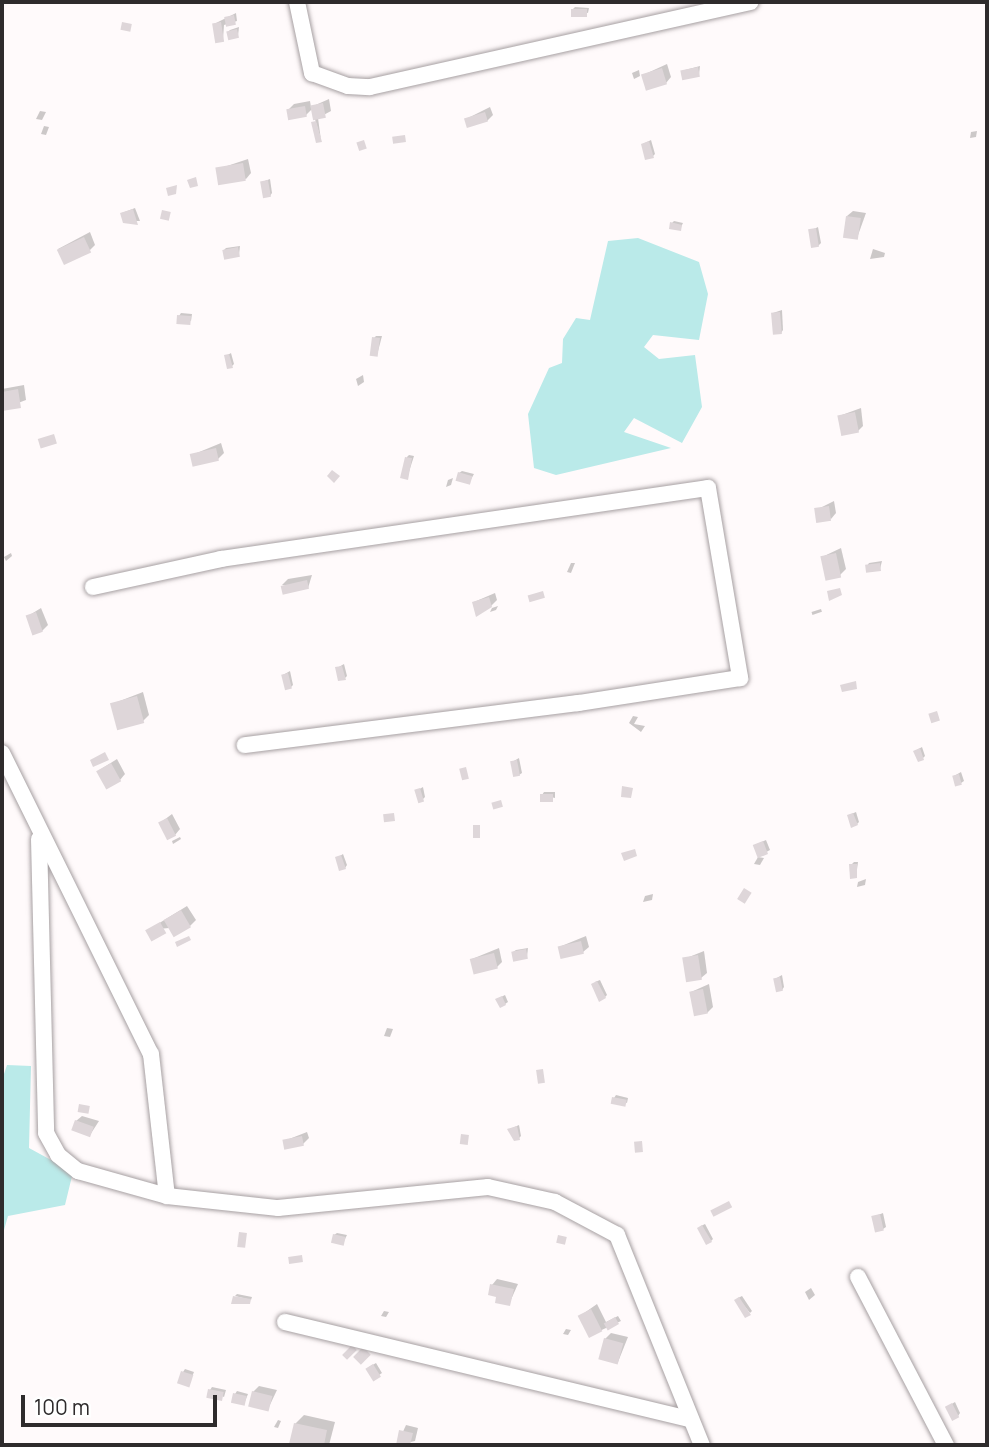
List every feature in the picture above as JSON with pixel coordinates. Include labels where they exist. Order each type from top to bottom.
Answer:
[{"type":"street","points":[[297,2],[312,73],[348,86],[370,87],[751,2]]},
{"type":"street","points":[[93,587],[221,559],[708,488],[740,678],[578,703],[245,745]]},
{"type":"street","points":[[2,753],[150,1054],[167,1196]]},
{"type":"street","points":[[39,832],[46,1132],[58,1155],[78,1171],[167,1196],[278,1208],[488,1187],[555,1202],[617,1235],[702,1445]]},
{"type":"street","points":[[858,1278],[946,1445]]},
{"type":"street","points":[[285,1322],[690,1419]]},
{"type":"water","points":[[638,238],[699,262],[708,294],[699,340],[653,335],[644,347],[659,359],[695,355],[702,407],[682,443],[634,418],[624,432],[671,448],[556,475],[534,468],[528,414],[549,368],[562,363],[563,339],[576,318],[590,320],[608,241]]},
{"type":"water","points":[[7,1065],[31,1066],[29,1148],[73,1172],[65,1205],[8,1216],[2,1237],[2,1080]]},
{"type":"building","points":[[571,9],[587,9],[587,17],[571,17]]},
{"type":"building","points":[[234,15],[236,25],[226,27],[224,17]]},
{"type":"building","points":[[122,22],[132,24],[130,32],[120,30]]},
{"type":"building","points":[[221,22],[224,42],[215,43],[212,23]]},
{"type":"building","points":[[237,29],[239,38],[228,40],[226,31]]},
{"type":"building","points":[[698,67],[700,77],[682,80],[680,70]]},
{"type":"building","points":[[662,68],[667,84],[646,91],[641,74]]},
{"type":"building","points":[[323,103],[326,118],[313,120],[310,105]]},
{"type":"building","points":[[305,106],[307,117],[288,120],[286,109]]},
{"type":"building","points":[[485,112],[488,122],[467,128],[464,118]]},
{"type":"building","points":[[316,121],[322,142],[316,143],[311,122]]},
{"type":"building","points":[[405,135],[406,142],[393,144],[392,137]]},
{"type":"building","points":[[364,140],[367,149],[359,151],[356,142]]},
{"type":"building","points":[[649,141],[654,158],[645,160],[641,144]]},
{"type":"building","points":[[243,163],[246,181],[218,185],[215,167]]},
{"type":"building","points":[[196,177],[198,186],[190,188],[187,180]]},
{"type":"building","points":[[268,180],[271,197],[263,198],[260,181]]},
{"type":"building","points":[[177,185],[176,194],[168,196],[166,188]]},
{"type":"building","points":[[133,209],[138,225],[123,223],[120,213]]},
{"type":"building","points":[[162,210],[171,212],[169,221],[160,219]]},
{"type":"building","points":[[846,216],[861,218],[858,240],[843,238]]},
{"type":"building","points":[[670,222],[682,225],[681,231],[669,229]]},
{"type":"building","points":[[816,228],[819,247],[811,248],[808,229]]},
{"type":"building","points":[[84,237],[91,252],[64,265],[57,250]]},
{"type":"building","points":[[238,247],[240,257],[224,260],[222,250]]},
{"type":"building","points":[[780,312],[782,334],[773,335],[771,313]]},
{"type":"building","points":[[177,315],[191,316],[190,325],[176,324]]},
{"type":"building","points":[[372,337],[380,338],[378,357],[370,356]]},
{"type":"building","points":[[229,354],[233,368],[227,369],[224,355]]},
{"type":"building","points":[[18,389],[21,408],[2,411],[2,392]]},
{"type":"building","points":[[855,412],[859,433],[841,436],[837,415]]},
{"type":"building","points":[[54,434],[57,444],[41,449],[38,439]]},
{"type":"building","points":[[216,448],[219,461],[193,467],[190,454]]},
{"type":"building","points":[[405,457],[412,458],[408,480],[400,478]]},
{"type":"building","points":[[332,470],[340,476],[334,483],[327,476]]},
{"type":"building","points":[[458,472],[472,476],[470,485],[456,481]]},
{"type":"building","points":[[829,506],[831,521],[816,523],[814,508]]},
{"type":"building","points":[[836,553],[841,577],[826,581],[820,556]]},
{"type":"building","points":[[880,563],[881,571],[866,573],[865,565]]},
{"type":"building","points":[[307,580],[309,589],[283,595],[281,586]]},
{"type":"building","points":[[840,588],[842,595],[829,601],[827,591]]},
{"type":"building","points":[[543,591],[545,598],[530,602],[528,595]]},
{"type":"building","points":[[489,597],[492,607],[476,617],[472,602]]},
{"type":"building","points":[[36,612],[43,632],[32,635],[26,616]]},
{"type":"building","points":[[342,666],[346,680],[338,681],[335,667]]},
{"type":"building","points":[[288,673],[292,689],[285,690],[281,675]]},
{"type":"building","points":[[856,681],[857,689],[842,692],[840,685]]},
{"type":"building","points":[[137,696],[144,723],[117,730],[110,703]]},
{"type":"building","points":[[937,711],[940,721],[931,723],[928,714]]},
{"type":"building","points":[[920,748],[924,760],[918,762],[913,751]]},
{"type":"building","points":[[105,752],[109,760],[93,767],[90,760]]},
{"type":"building","points":[[517,760],[520,776],[513,777],[510,761]]},
{"type":"building","points":[[111,763],[121,781],[106,790],[96,771]]},
{"type":"building","points":[[466,767],[469,779],[462,780],[459,769]]},
{"type":"building","points":[[959,774],[962,785],[955,786],[952,776]]},
{"type":"building","points":[[622,786],[633,788],[631,798],[621,797]]},
{"type":"building","points":[[420,788],[424,801],[418,803],[414,790]]},
{"type":"building","points":[[540,794],[553,794],[553,802],[540,802]]},
{"type":"building","points":[[501,800],[503,807],[493,809],[491,803]]},
{"type":"building","points":[[394,813],[395,821],[384,822],[383,814]]},
{"type":"building","points":[[853,813],[858,825],[851,828],[847,815]]},
{"type":"building","points":[[167,818],[176,836],[167,840],[158,823]]},
{"type":"building","points":[[473,825],[480,825],[480,838],[473,838]]},
{"type":"building","points":[[763,841],[768,854],[758,858],[753,845]]},
{"type":"building","points":[[635,849],[637,856],[624,861],[621,853]]},
{"type":"building","points":[[341,855],[346,869],[339,871],[335,857]]},
{"type":"building","points":[[849,864],[857,864],[857,878],[850,879]]},
{"type":"building","points":[[744,888],[752,893],[745,904],[737,899]]},
{"type":"building","points":[[181,910],[191,927],[174,937],[164,920]]},
{"type":"building","points":[[160,922],[166,933],[151,942],[145,930]]},
{"type":"building","points":[[189,936],[191,940],[177,947],[175,942]]},
{"type":"building","points":[[581,941],[584,954],[561,959],[558,946]]},
{"type":"building","points":[[526,949],[528,959],[513,962],[511,952]]},
{"type":"building","points":[[494,953],[498,969],[474,975],[470,959]]},
{"type":"building","points":[[698,955],[702,980],[686,982],[682,958]]},
{"type":"building","points":[[780,977],[783,991],[776,992],[773,978]]},
{"type":"building","points":[[597,981],[606,998],[599,1002],[591,984]]},
{"type":"building","points":[[703,989],[708,1014],[694,1016],[689,992]]},
{"type":"building","points":[[502,996],[506,1005],[500,1008],[495,999]]},
{"type":"building","points":[[543,1069],[545,1083],[538,1084],[536,1070]]},
{"type":"building","points":[[612,1097],[627,1100],[625,1107],[611,1104]]},
{"type":"building","points":[[79,1104],[90,1106],[88,1114],[78,1112]]},
{"type":"building","points":[[75,1120],[94,1127],[90,1137],[71,1130]]},
{"type":"building","points":[[517,1126],[520,1140],[514,1141],[507,1129]]},
{"type":"building","points":[[461,1134],[469,1135],[468,1145],[460,1144]]},
{"type":"building","points":[[302,1136],[304,1146],[284,1150],[282,1140]]},
{"type":"building","points":[[642,1141],[643,1152],[635,1153],[634,1142]]},
{"type":"building","points":[[729,1201],[732,1207],[713,1217],[710,1211]]},
{"type":"building","points":[[880,1214],[884,1231],[875,1233],[871,1216]]},
{"type":"building","points":[[702,1225],[712,1242],[706,1245],[697,1228]]},
{"type":"building","points":[[239,1232],[247,1233],[245,1248],[237,1247]]},
{"type":"building","points":[[333,1234],[346,1237],[344,1246],[331,1243]]},
{"type":"building","points":[[558,1235],[567,1237],[565,1245],[556,1243]]},
{"type":"building","points":[[302,1255],[303,1262],[289,1264],[288,1257]]},
{"type":"building","points":[[490,1284],[514,1289],[510,1306],[495,1303],[496,1297],[488,1295]]},
{"type":"building","points":[[233,1296],[251,1299],[250,1304],[231,1304]]},
{"type":"building","points":[[739,1297],[751,1315],[745,1318],[734,1300]]},
{"type":"building","points":[[591,1309],[602,1331],[589,1338],[578,1316]]},
{"type":"building","points":[[615,1317],[619,1324],[608,1330],[604,1324]]},
{"type":"building","points":[[604,1338],[623,1343],[618,1364],[598,1359]]},
{"type":"building","points":[[352,1345],[357,1350],[347,1360],[342,1355]]},
{"type":"building","points":[[363,1347],[371,1355],[361,1365],[353,1357]]},
{"type":"building","points":[[373,1364],[381,1377],[373,1381],[365,1369]]},
{"type":"building","points":[[181,1371],[193,1375],[189,1387],[177,1383]]},
{"type":"building","points":[[208,1389],[224,1392],[222,1401],[206,1398]]},
{"type":"building","points":[[252,1391],[272,1396],[269,1412],[248,1407]]},
{"type":"building","points":[[233,1393],[247,1396],[245,1406],[231,1403]]},
{"type":"building","points":[[952,1403],[959,1417],[952,1421],[945,1407]]},
{"type":"building","points":[[294,1423],[327,1430],[324,1445],[289,1444]]},
{"type":"building","points":[[399,1430],[413,1433],[410,1445],[396,1445]]}]
